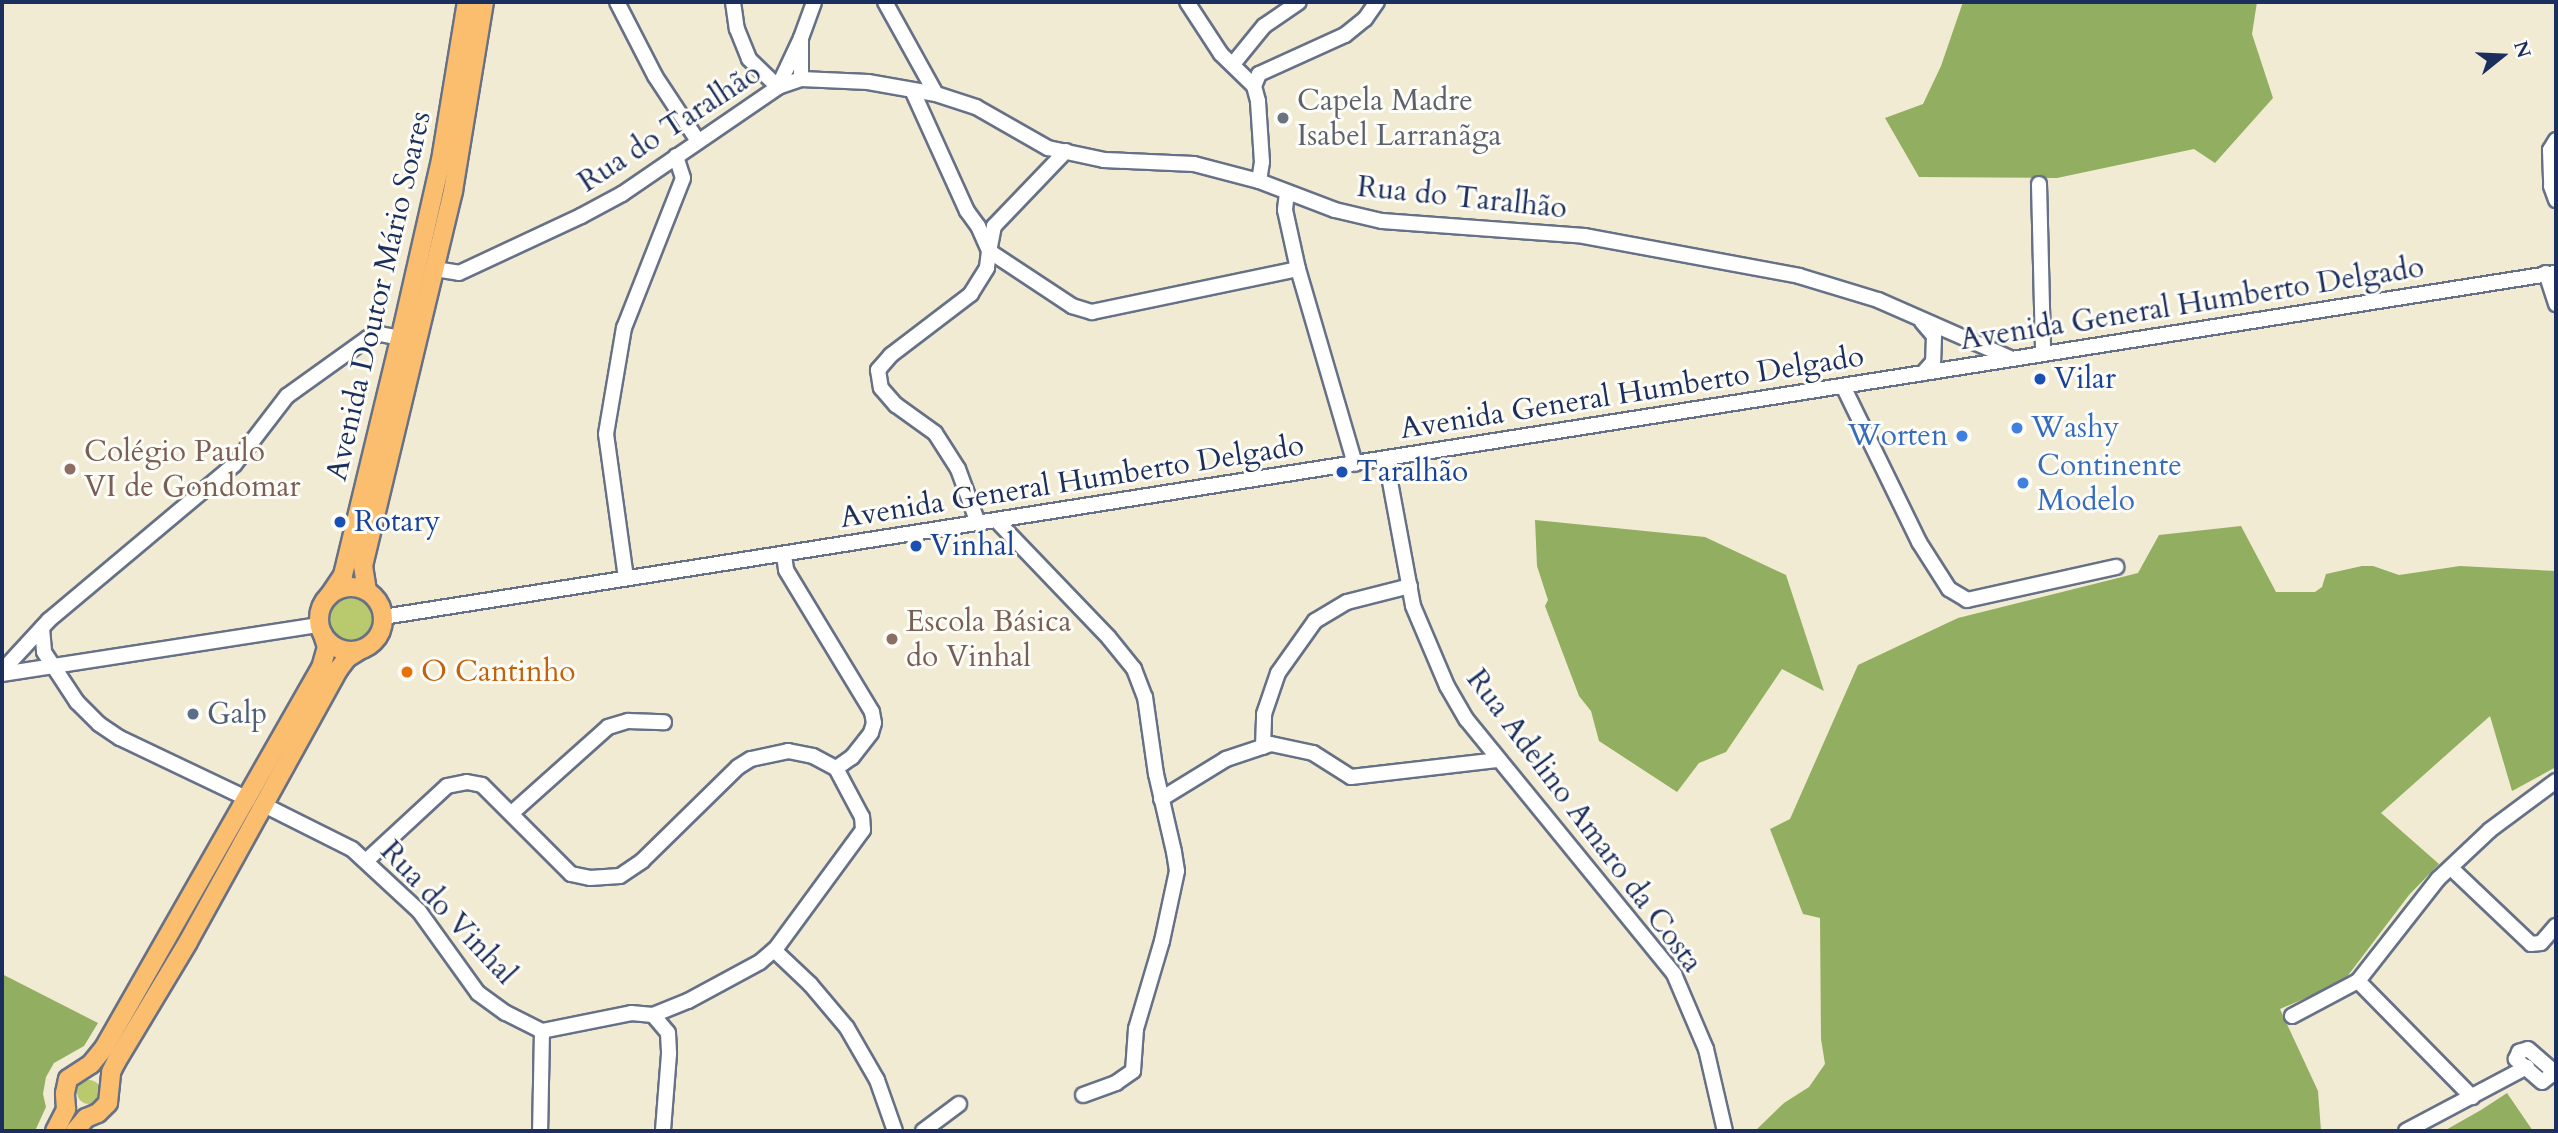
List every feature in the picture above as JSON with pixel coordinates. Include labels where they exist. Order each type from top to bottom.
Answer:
[{"type":"main road","name":"Avenida Doutor Mário Soares","points":[[328,596],[343,575],[442,160],[467,2]]},
{"type":"main road","name":"Avenida Doutor Mário Soares","points":[[367,591],[363,566],[453,191],[484,2]]},
{"type":"main road","points":[[55,1131],[64,1117],[68,1079],[91,1064],[104,1048],[256,802],[342,665],[378,638],[383,617],[375,598],[367,591],[347,587],[328,596],[319,615],[327,647],[321,668],[256,802],[182,951],[111,1072],[111,1096],[104,1109],[90,1115],[75,1131]]},
{"type":"main road","points":[[321,630],[338,649],[360,650]]},
{"type":"main road","points":[[81,1070],[96,1070],[103,1074],[111,1088]]},
{"type":"main road","points":[[66,1101],[76,1112],[90,1115]]},
{"type":"street","points":[[617,2],[627,27],[655,76],[698,141]]},
{"type":"street","points":[[733,2],[737,29],[749,59],[778,87],[814,2]]},
{"type":"street","points":[[885,2],[936,94]]},
{"type":"street","points":[[1188,2],[1208,35],[1254,86],[1258,101],[1262,162],[1259,181]]},
{"type":"street","points":[[1233,64],[1264,26],[1298,2]]},
{"type":"street","points":[[1254,86],[1259,74],[1266,68],[1345,35],[1365,19],[1377,2]]},
{"type":"street","points":[[801,37],[801,79]]},
{"type":"street","name":"Rua do Taralhão","points":[[435,269],[459,273],[581,216],[622,194],[778,87],[801,79],[868,82],[936,94],[976,107],[1048,148],[1104,160],[1194,164],[1259,181],[1335,210],[1382,221],[1584,236],[1799,276],[1878,300],[2012,358]]},
{"type":"street","points":[[913,92],[967,211],[978,226],[989,251],[1072,306],[1092,312],[1298,269]]},
{"type":"street","points":[[2556,140],[2550,150],[2551,186],[2556,200]]},
{"type":"street","points":[[978,523],[958,469],[935,433],[896,405],[881,388],[878,370],[891,355],[971,294],[988,268],[994,226],[1066,151]]},
{"type":"street","points":[[626,578],[606,434],[624,328],[683,178],[676,156]]},
{"type":"street","points":[[2039,184],[2043,353]]},
{"type":"street","points":[[1287,193],[1285,211],[1298,269],[1355,464]]},
{"type":"street","points":[[2551,273],[2556,304]]},
{"type":"street","name":"Avenida General Humberto Delgado","points":[[383,617],[2551,273]]},
{"type":"street","points":[[1919,318],[1934,336],[1933,362],[1923,373]]},
{"type":"street","points":[[2,672],[42,628],[234,465],[296,388],[368,338],[380,334],[400,338]]},
{"type":"street","points":[[1843,386],[1919,542],[1949,590],[1966,600],[2116,567]]},
{"type":"street","name":"Rua Adelino Amaro da Costa","points":[[1385,460],[1409,586],[1428,647],[1447,686],[1467,720],[1674,974],[1706,1049],[1725,1131]]},
{"type":"street","points":[[996,520],[1110,638],[1133,669],[1145,697],[1161,799],[1177,871],[1162,942],[1136,1029],[1133,1072],[1116,1083],[1083,1095]]},
{"type":"street","points":[[784,555],[786,570],[872,712],[874,723],[871,733],[852,757],[836,768]]},
{"type":"street","points":[[1263,747],[1264,714],[1278,673],[1315,621],[1348,602],[1409,586]]},
{"type":"street","points":[[42,628],[44,652],[53,667]]},
{"type":"street","points":[[2,672],[321,630]]},
{"type":"street","name":"Rua do Vinhal","points":[[53,667],[77,702],[99,724],[120,738],[335,838],[366,861],[419,911],[478,993],[506,1013],[542,1031]]},
{"type":"street","points":[[513,812],[608,727],[628,721],[664,722]]},
{"type":"street","points":[[1161,799],[1226,759],[1271,744],[1313,753],[1351,777],[1499,760]]},
{"type":"street","points":[[366,861],[447,786],[467,782],[482,785],[513,812],[571,874],[590,878],[620,876],[642,861],[738,767],[751,759],[788,751],[813,756],[836,768],[862,817],[863,830],[774,950],[760,962],[700,995],[653,1016],[631,1013],[542,1031],[540,1131]]},
{"type":"street","points":[[2292,1016],[2358,981],[2438,879],[2490,830],[2556,781]]},
{"type":"street","points":[[2451,868],[2531,944],[2540,943],[2556,926]]},
{"type":"street","points":[[774,950],[810,984],[847,1028],[877,1080],[895,1131]]},
{"type":"street","points":[[2358,981],[2472,1097]]},
{"type":"street","points":[[653,1016],[668,1033],[663,1131]]},
{"type":"street","points":[[2406,1131],[2527,1067]]},
{"type":"street","points":[[923,1131],[959,1104]]},
{"type":"green space","points":[[1963,2],[2257,2],[2252,34],[2273,98],[2215,163],[2194,149],[2057,178],[1919,177],[1885,118],[1923,104],[1941,66]]},
{"type":"green space","points":[[1535,520],[1705,537],[1786,575],[1824,691],[1782,669],[1726,752],[1699,763],[1677,792],[1599,741],[1591,711],[1579,696],[1545,606],[1548,600],[1537,566]]},
{"type":"green space","points":[[2241,526],[2276,592],[2315,592],[2322,587],[2326,574],[2362,566],[2373,566],[2399,575],[2460,566],[2556,571],[2556,767],[2512,791],[2490,716],[2381,813],[2439,864],[2409,895],[2343,982],[2280,1009],[2318,1091],[2321,1131],[1755,1131],[1784,1103],[1809,1087],[1825,1064],[1821,1039],[1820,918],[1803,914],[1770,829],[1790,819],[1858,665],[1958,618],[2138,573],[2159,535]]},
{"type":"green space","points":[[351,598],[366,605],[373,620],[366,635],[351,642],[336,635],[329,620],[336,605]]},
{"type":"green space","points":[[2,974],[98,1023],[84,1046],[54,1063],[46,1077],[43,1094],[46,1107],[35,1131],[2,1131]]},
{"type":"green space","points":[[89,1080],[97,1084],[101,1092],[97,1100],[89,1104],[81,1100],[77,1092],[81,1084]]},
{"type":"green space","points":[[2507,1093],[2533,1131],[2444,1131],[2481,1110]]},
{"type":"place","name":"Capela Madre Isabel Larranãga","points":[[1283,118]]},
{"type":"place","name":"Vilar","points":[[2040,379]]},
{"type":"place","name":"Washy","points":[[2017,428]]},
{"type":"place","name":"Worten","points":[[1962,436]]},
{"type":"place","name":"Colégio Paulo VI de Gondomar","points":[[70,469]]},
{"type":"place","name":"Taralhão","points":[[1342,472]]},
{"type":"place","name":"Continente Modelo","points":[[2023,483]]},
{"type":"place","name":"Rotary","points":[[340,522]]},
{"type":"place","name":"Vinhal","points":[[916,546]]},
{"type":"place","name":"Escola Básica do Vinhal","points":[[892,639]]},
{"type":"place","name":"O Cantinho","points":[[407,672]]},
{"type":"place","name":"Galp","points":[[193,714]]}]
